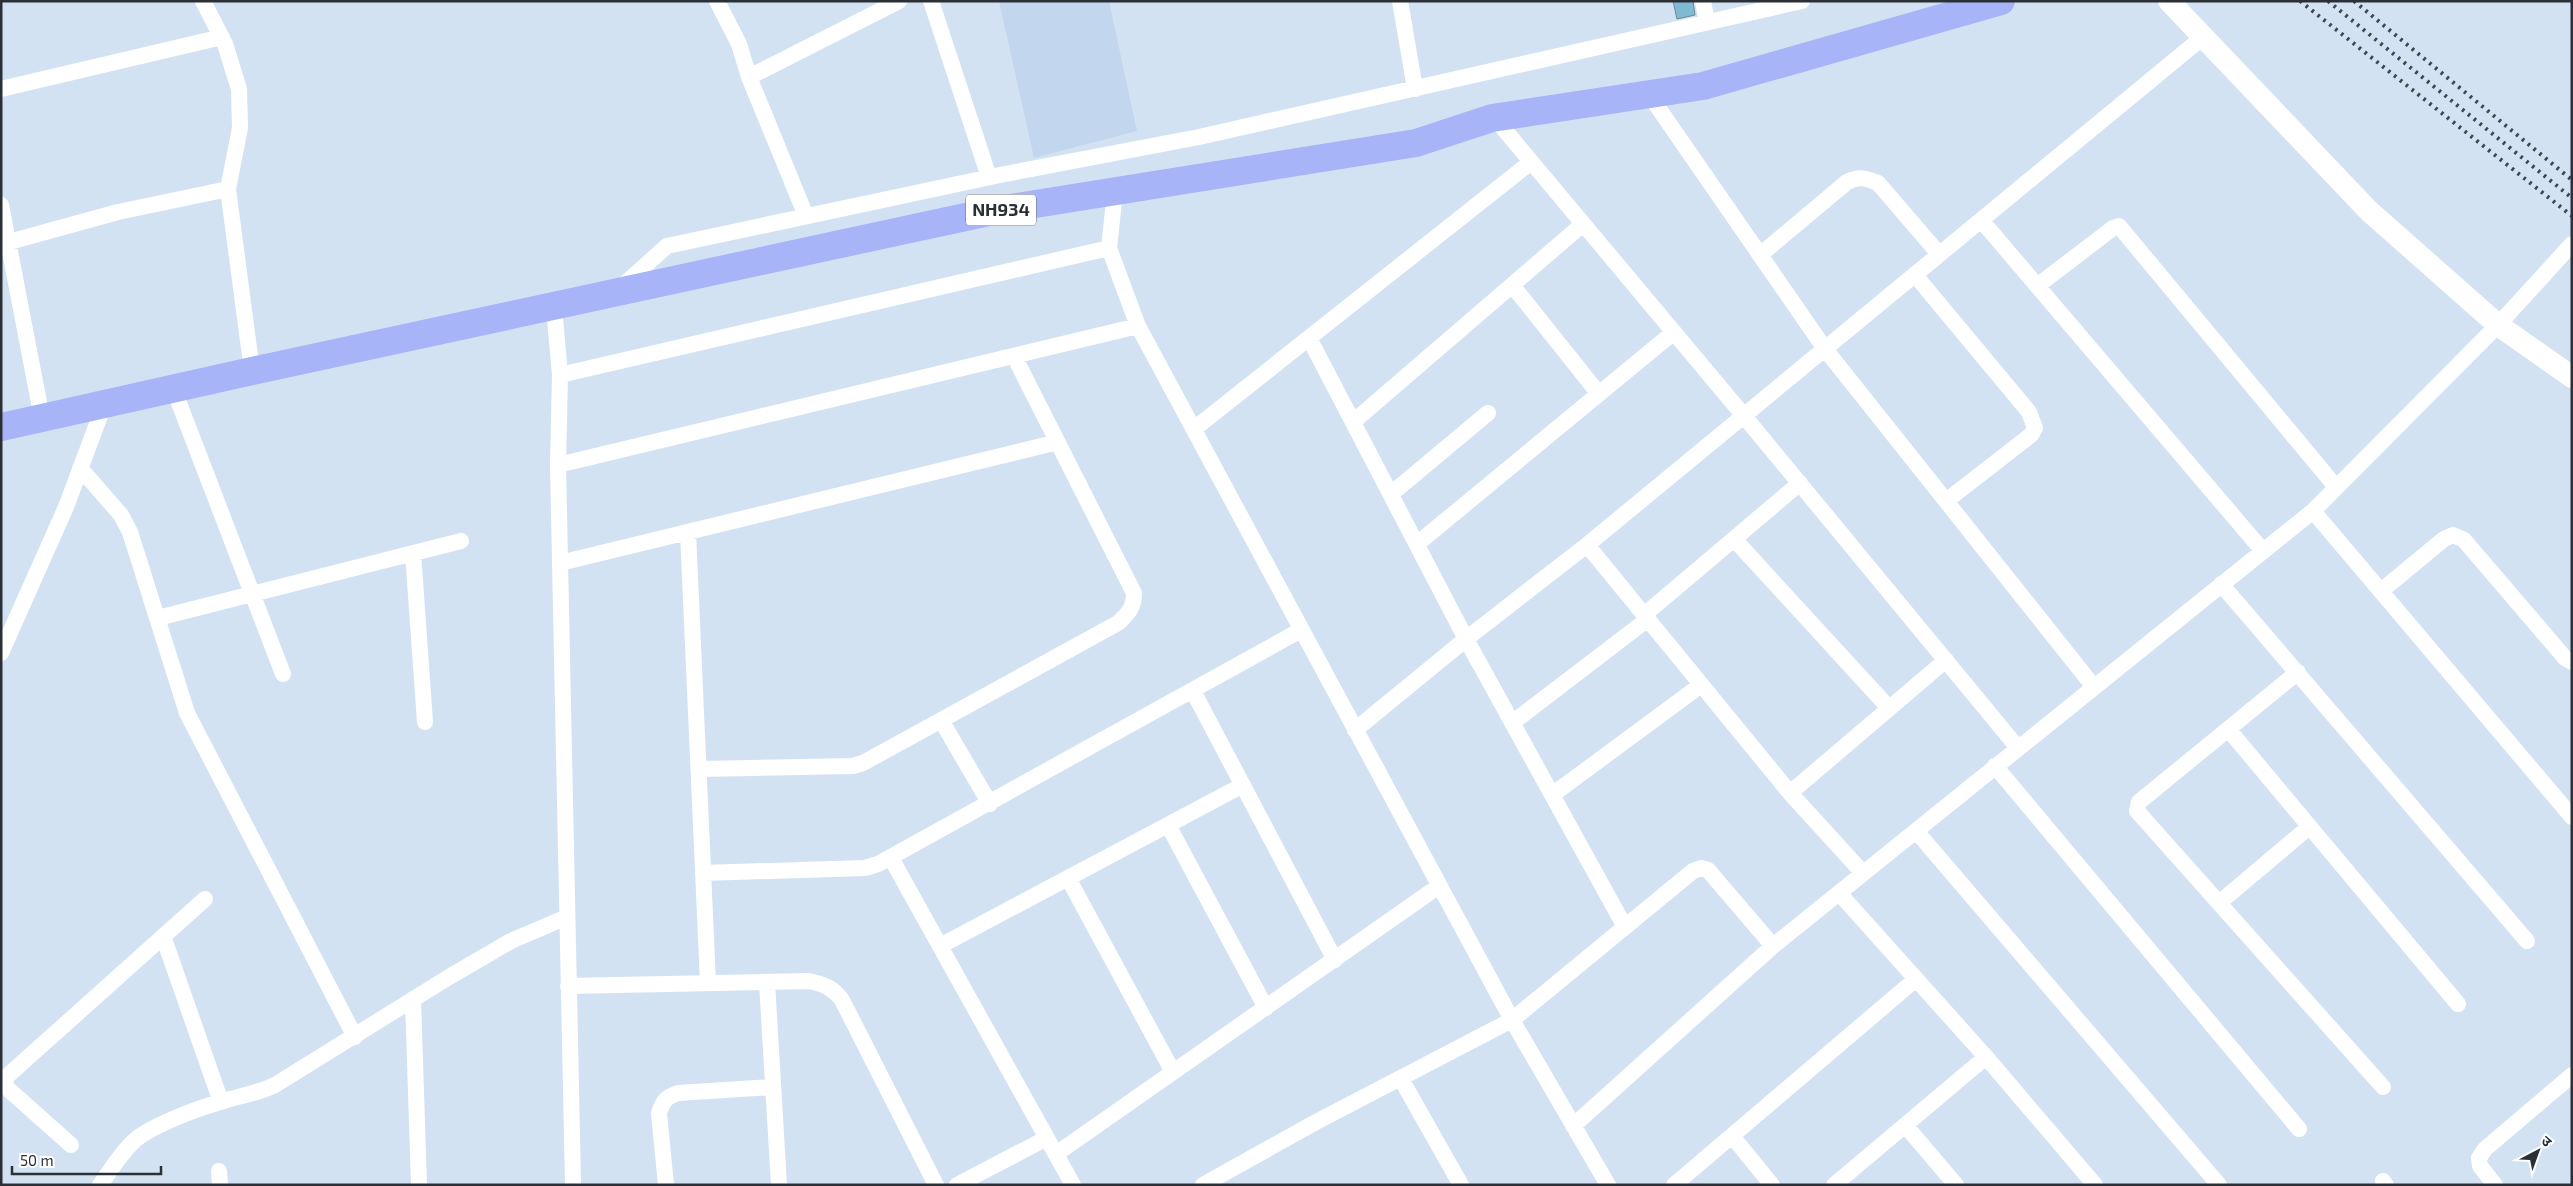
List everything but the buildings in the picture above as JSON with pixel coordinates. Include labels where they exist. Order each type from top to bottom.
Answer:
[{"type":"highway","name":"NH934","points":[[1,427],[998,210],[1416,143],[1492,118],[1703,86],[2001,1]]},
{"type":"main road","points":[[2169,1],[2369,211],[2498,326],[2572,377]]},
{"type":"street","points":[[203,1],[222,37],[233,67],[240,108],[240,128],[228,188],[252,371]]},
{"type":"street","points":[[717,1],[739,44],[749,77],[806,216]]},
{"type":"street","points":[[749,77],[899,1]]},
{"type":"street","points":[[931,1],[988,177]]},
{"type":"street","points":[[1400,1],[1415,89]]},
{"type":"street","points":[[1703,1],[1706,22]]},
{"type":"street","points":[[614,294],[667,246],[988,177],[1199,137],[1802,1]]},
{"type":"street","points":[[1,89],[222,37]]},
{"type":"street","points":[[1355,730],[1466,639],[1587,545],[2203,37]]},
{"type":"street","points":[[1648,93],[1824,349],[2094,687]]},
{"type":"street","points":[[1503,128],[1800,483],[2018,748]]},
{"type":"street","points":[[1194,429],[1531,162]]},
{"type":"street","points":[[1760,255],[1846,182],[1856,177],[1867,178],[1878,184],[1939,254]]},
{"type":"street","points":[[8,242],[118,212],[228,188]]},
{"type":"street","points":[[1115,192],[1109,248],[1138,326],[1512,1020],[1608,1185]]},
{"type":"street","points":[[1,205],[42,418]]},
{"type":"street","points":[[1981,220],[2263,551]]},
{"type":"street","points":[[1354,422],[1583,224]]},
{"type":"street","points":[[2037,286],[2113,228],[2119,226],[2336,487]]},
{"type":"street","points":[[1573,1126],[1773,946],[2313,511],[2498,326],[2572,244]]},
{"type":"street","points":[[560,375],[1109,248]]},
{"type":"street","points":[[1915,275],[2029,412],[2035,428],[2031,435],[1946,501]]},
{"type":"street","points":[[1512,285],[1599,394]]},
{"type":"street","points":[[554,307],[560,375],[558,465],[573,1185]]},
{"type":"street","points":[[558,465],[1138,326]]},
{"type":"street","points":[[1417,544],[1674,332]]},
{"type":"street","points":[[1309,338],[1466,639],[1625,927]]},
{"type":"street","points":[[699,769],[853,766],[863,763],[1118,623],[1134,604],[1134,593],[1014,356]]},
{"type":"street","points":[[174,390],[283,674]]},
{"type":"street","points":[[1,653],[66,507],[104,405]]},
{"type":"street","points":[[1391,494],[1488,412]]},
{"type":"street","points":[[560,563],[1058,442]]},
{"type":"street","points":[[80,468],[121,515],[130,532],[187,713],[355,1036]]},
{"type":"street","points":[[1512,722],[1646,617],[1800,483]]},
{"type":"street","points":[[2313,511],[2572,817]]},
{"type":"street","points":[[688,532],[708,983]]},
{"type":"street","points":[[2381,591],[2444,539],[2453,535],[2464,540],[2565,658],[2572,662]]},
{"type":"street","points":[[1734,539],[1889,708]]},
{"type":"street","points":[[158,618],[461,541]]},
{"type":"street","points":[[1587,545],[1790,793],[1863,874]]},
{"type":"street","points":[[413,553],[425,722]]},
{"type":"street","points":[[2221,584],[2527,941]]},
{"type":"street","points":[[703,873],[866,868],[891,858],[1301,630]]},
{"type":"street","points":[[1790,793],[1946,660]]},
{"type":"street","points":[[2298,672],[2139,802],[2137,811],[2383,1087]]},
{"type":"street","points":[[1552,795],[1702,685]]},
{"type":"street","points":[[1193,691],[1335,960]]},
{"type":"street","points":[[941,720],[990,804]]},
{"type":"street","points":[[2228,729],[2458,1004]]},
{"type":"street","points":[[1995,766],[2299,1129]]},
{"type":"street","points":[[940,946],[1243,785]]},
{"type":"street","points":[[1168,825],[1266,1008]]},
{"type":"street","points":[[2219,903],[2309,826]]},
{"type":"street","points":[[1916,831],[2219,1185]]},
{"type":"street","points":[[891,858],[1073,1185]]},
{"type":"street","points":[[1203,1185],[1316,1122],[1402,1079],[1512,1020],[1693,871],[1701,868],[1708,870],[1773,946]]},
{"type":"street","points":[[1068,878],[1173,1072]]},
{"type":"street","points":[[1056,1154],[1439,886]]},
{"type":"street","points":[[1839,893],[1986,1057],[2095,1185]]},
{"type":"street","points":[[70,1145],[7,1088],[4,1078],[205,900]]},
{"type":"street","points":[[100,1185],[126,1149],[141,1136],[187,1114],[265,1090],[512,941],[567,917]]},
{"type":"street","points":[[163,936],[221,1102]]},
{"type":"street","points":[[1674,1185],[1916,979]]},
{"type":"street","points":[[568,986],[809,981],[823,984],[835,990],[842,1000],[936,1185]]},
{"type":"street","points":[[767,982],[779,1185]]},
{"type":"street","points":[[413,999],[419,1185]]},
{"type":"street","points":[[1834,1185],[1986,1057]]},
{"type":"street","points":[[2495,1185],[2480,1166],[2479,1158],[2485,1149],[2572,1075]]},
{"type":"street","points":[[1402,1079],[1461,1185]]},
{"type":"street","points":[[666,1185],[659,1113],[662,1103],[668,1096],[678,1093],[773,1087]]},
{"type":"street","points":[[1905,1125],[1956,1185]]},
{"type":"street","points":[[1732,1136],[1772,1185]]},
{"type":"street","points":[[957,1185],[1047,1138]]},
{"type":"shaded area","points":[[999,1],[1109,1],[1137,131],[1034,158]]},
{"type":"railway","points":[[2300,1],[2572,216]]},
{"type":"railway","points":[[2328,1],[2572,198]]},
{"type":"railway","points":[[2354,1],[2572,180]]}]
